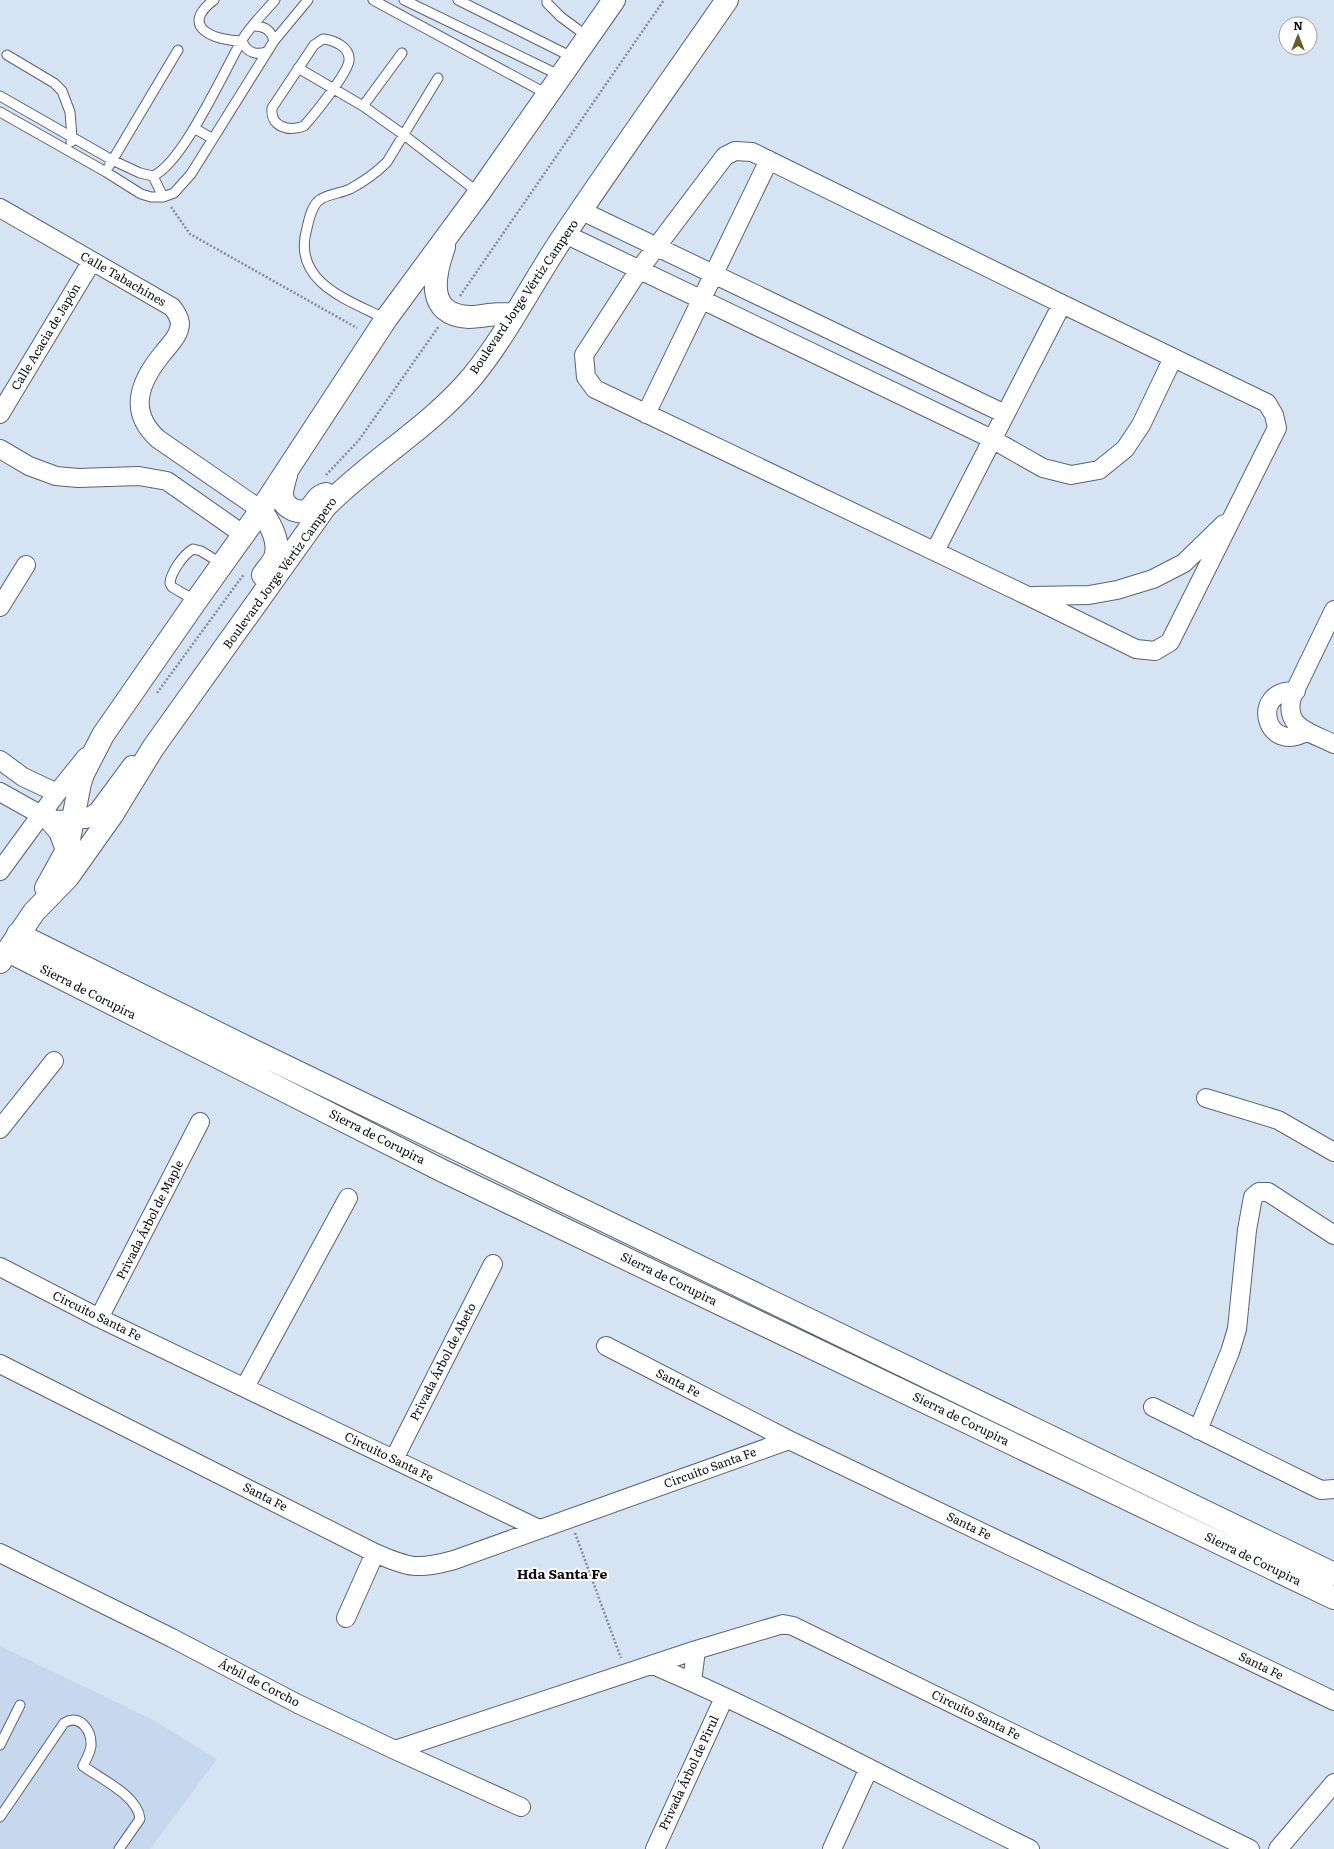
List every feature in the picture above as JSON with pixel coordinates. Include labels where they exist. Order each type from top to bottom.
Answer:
[{"type":"street","name":"Boulevard Jorge Vértiz Campero","points":[[9,949],[34,912],[50,878],[67,850],[83,774],[103,735],[196,600],[244,535],[386,319],[450,230],[479,193],[614,0]]},
{"type":"street","name":"Boulevard Jorge Vértiz Campero","points":[[34,912],[68,877],[112,815],[153,748],[325,507],[355,478],[453,397],[476,371],[515,314],[565,234],[727,0]]},
{"type":"street","points":[[735,151],[752,152],[1266,403],[1274,415],[1277,428],[1170,642],[1155,651],[1136,649],[1030,596],[595,390],[586,377],[584,355],[639,270],[656,247],[725,156],[735,151]]},
{"type":"street","points":[[646,414],[769,160]]},
{"type":"street","name":"Calle Tabachines","points":[[0,208],[172,307],[178,316],[180,324],[177,335],[150,369],[140,396],[139,410],[143,422],[149,431],[183,458],[261,510]]},
{"type":"street","points":[[582,210],[1005,414]]},
{"type":"street","points":[[450,230],[439,262],[435,280],[436,293],[441,303],[449,312],[456,315],[471,317],[515,314]]},
{"type":"street","points":[[565,234],[992,439],[1043,468],[1071,475],[1099,470],[1125,449],[1140,425],[1173,358]]},
{"type":"street","name":"Calle Acacia de Japón","points":[[0,414],[92,261]]},
{"type":"street","points":[[935,551],[1062,304]]},
{"type":"street","points":[[0,449],[29,466],[56,476],[78,478],[139,476],[166,482],[244,535]]},
{"type":"street","points":[[166,482],[183,458]]},
{"type":"street","points":[[286,472],[281,495],[285,504],[294,511],[305,511],[311,508],[320,496],[337,495]]},
{"type":"street","points":[[238,629],[242,604],[274,560],[276,554],[274,534],[261,510]]},
{"type":"street","points":[[1030,596],[1089,595],[1117,590],[1153,579],[1184,563],[1234,514]]},
{"type":"street","points":[[0,607],[26,566]]},
{"type":"street","points":[[1334,610],[1289,707],[1290,715],[1299,727],[1334,744]]},
{"type":"street","points":[[0,871],[45,818],[57,793],[103,735]]},
{"type":"street","points":[[45,818],[73,820],[86,819],[92,816],[109,797],[129,768],[153,748]]},
{"type":"street","points":[[0,760],[23,777],[57,793]]},
{"type":"street","points":[[0,792],[45,818],[60,831],[67,850]]},
{"type":"street","name":"Sierra de Corupira","points":[[9,949],[250,1049],[1334,1574]]},
{"type":"street","name":"Sierra de Corupira","points":[[9,949],[443,1171],[1334,1598]]},
{"type":"street","points":[[0,1129],[54,1061]]},
{"type":"street","points":[[1206,1098],[1278,1120],[1334,1152]]},
{"type":"street","name":"Privada Árbol de Maple","points":[[100,1318],[200,1122]]},
{"type":"street","points":[[1198,1430],[1230,1352],[1237,1329],[1247,1230],[1253,1197],[1258,1192],[1268,1192],[1334,1235]]},
{"type":"street","points":[[245,1387],[348,1198]]},
{"type":"street","name":"Privada Árbol de Abeto","points":[[394,1459],[493,1264]]},
{"type":"street","name":"Circuito Santa Fe","points":[[0,1267],[100,1318],[540,1529],[789,1440]]},
{"type":"street","name":"Santa Fe","points":[[606,1346],[789,1440],[1334,1701]]},
{"type":"street","name":"Santa Fe","points":[[0,1364],[375,1553],[394,1561],[420,1567],[454,1560],[540,1529]]},
{"type":"street","points":[[1153,1407],[1321,1490],[1334,1489]]},
{"type":"street","points":[[346,1618],[375,1553]]},
{"type":"street","name":"Árbil de Corcho","points":[[0,1554],[172,1638],[298,1704],[521,1807]]},
{"type":"street","name":"Circuito Santa Fe","points":[[395,1750],[544,1699],[626,1674],[696,1650],[783,1624],[793,1626],[1250,1849]]},
{"type":"street","points":[[692,1682],[696,1650]]},
{"type":"street","points":[[653,1665],[692,1682],[869,1768],[1011,1845],[1030,1849]]},
{"type":"street","name":"Privada Árbol de Pirul","points":[[655,1849],[724,1698]]},
{"type":"street","points":[[832,1849],[869,1768]]},
{"type":"street","points":[[1278,1849],[1334,1784]]},
{"type":"lane","points":[[214,0],[207,5],[198,17],[198,22],[205,30],[220,38],[230,41],[242,41]]},
{"type":"lane","points":[[0,96],[112,160],[153,176],[168,165],[194,128],[223,78],[242,41],[275,0]]},
{"type":"lane","points":[[0,112],[106,172],[141,194],[151,197],[164,197],[174,193],[181,187],[213,139],[274,41],[308,0]]},
{"type":"lane","points":[[373,0],[548,94]]},
{"type":"lane","points":[[404,0],[560,76]]},
{"type":"lane","points":[[458,0],[574,58]]},
{"type":"lane","points":[[547,0],[547,4],[561,17],[588,37]]},
{"type":"lane","points":[[253,26],[267,28],[274,41]]},
{"type":"lane","points":[[323,39],[335,41],[347,51],[350,60],[333,89],[304,126],[297,129],[282,128],[275,123],[272,117],[272,108],[298,68],[318,41],[323,39]]},
{"type":"lane","points":[[242,41],[246,48],[253,53],[263,53],[268,50]]},
{"type":"lane","points":[[106,172],[178,50]]},
{"type":"lane","points":[[362,106],[402,53]]},
{"type":"lane","points":[[7,55],[54,83],[62,91],[70,112],[72,138],[68,151]]},
{"type":"lane","points":[[298,68],[362,106],[404,135],[479,193]]},
{"type":"lane","points":[[386,319],[331,291],[313,276],[304,258],[304,239],[311,212],[320,199],[349,189],[376,172],[387,162],[438,78]]},
{"type":"lane","points":[[194,128],[213,139]]},
{"type":"lane","points":[[153,176],[164,197]]},
{"type":"lane","points":[[196,600],[172,587],[170,583],[170,578],[188,552],[193,549],[201,551],[222,564]]},
{"type":"lane","points":[[0,1745],[20,1705]]},
{"type":"lane","points":[[0,1817],[64,1724],[72,1720],[78,1721],[88,1730],[90,1738],[90,1751],[83,1766],[129,1797],[139,1811],[140,1819],[119,1849]]},
{"type":"path","points":[[326,476],[358,440],[449,312],[664,0]]},
{"type":"path","points":[[164,197],[190,234],[374,337]]},
{"type":"path","points":[[156,694],[246,572]]},
{"type":"path","points":[[569,1518],[626,1674]]},
{"type":"shaded area","points":[[0,1646],[153,1720],[217,1759],[150,1849],[0,1849]]},
{"type":"district","name":"Hda Santa Fe","points":[[562,1574]]}]
